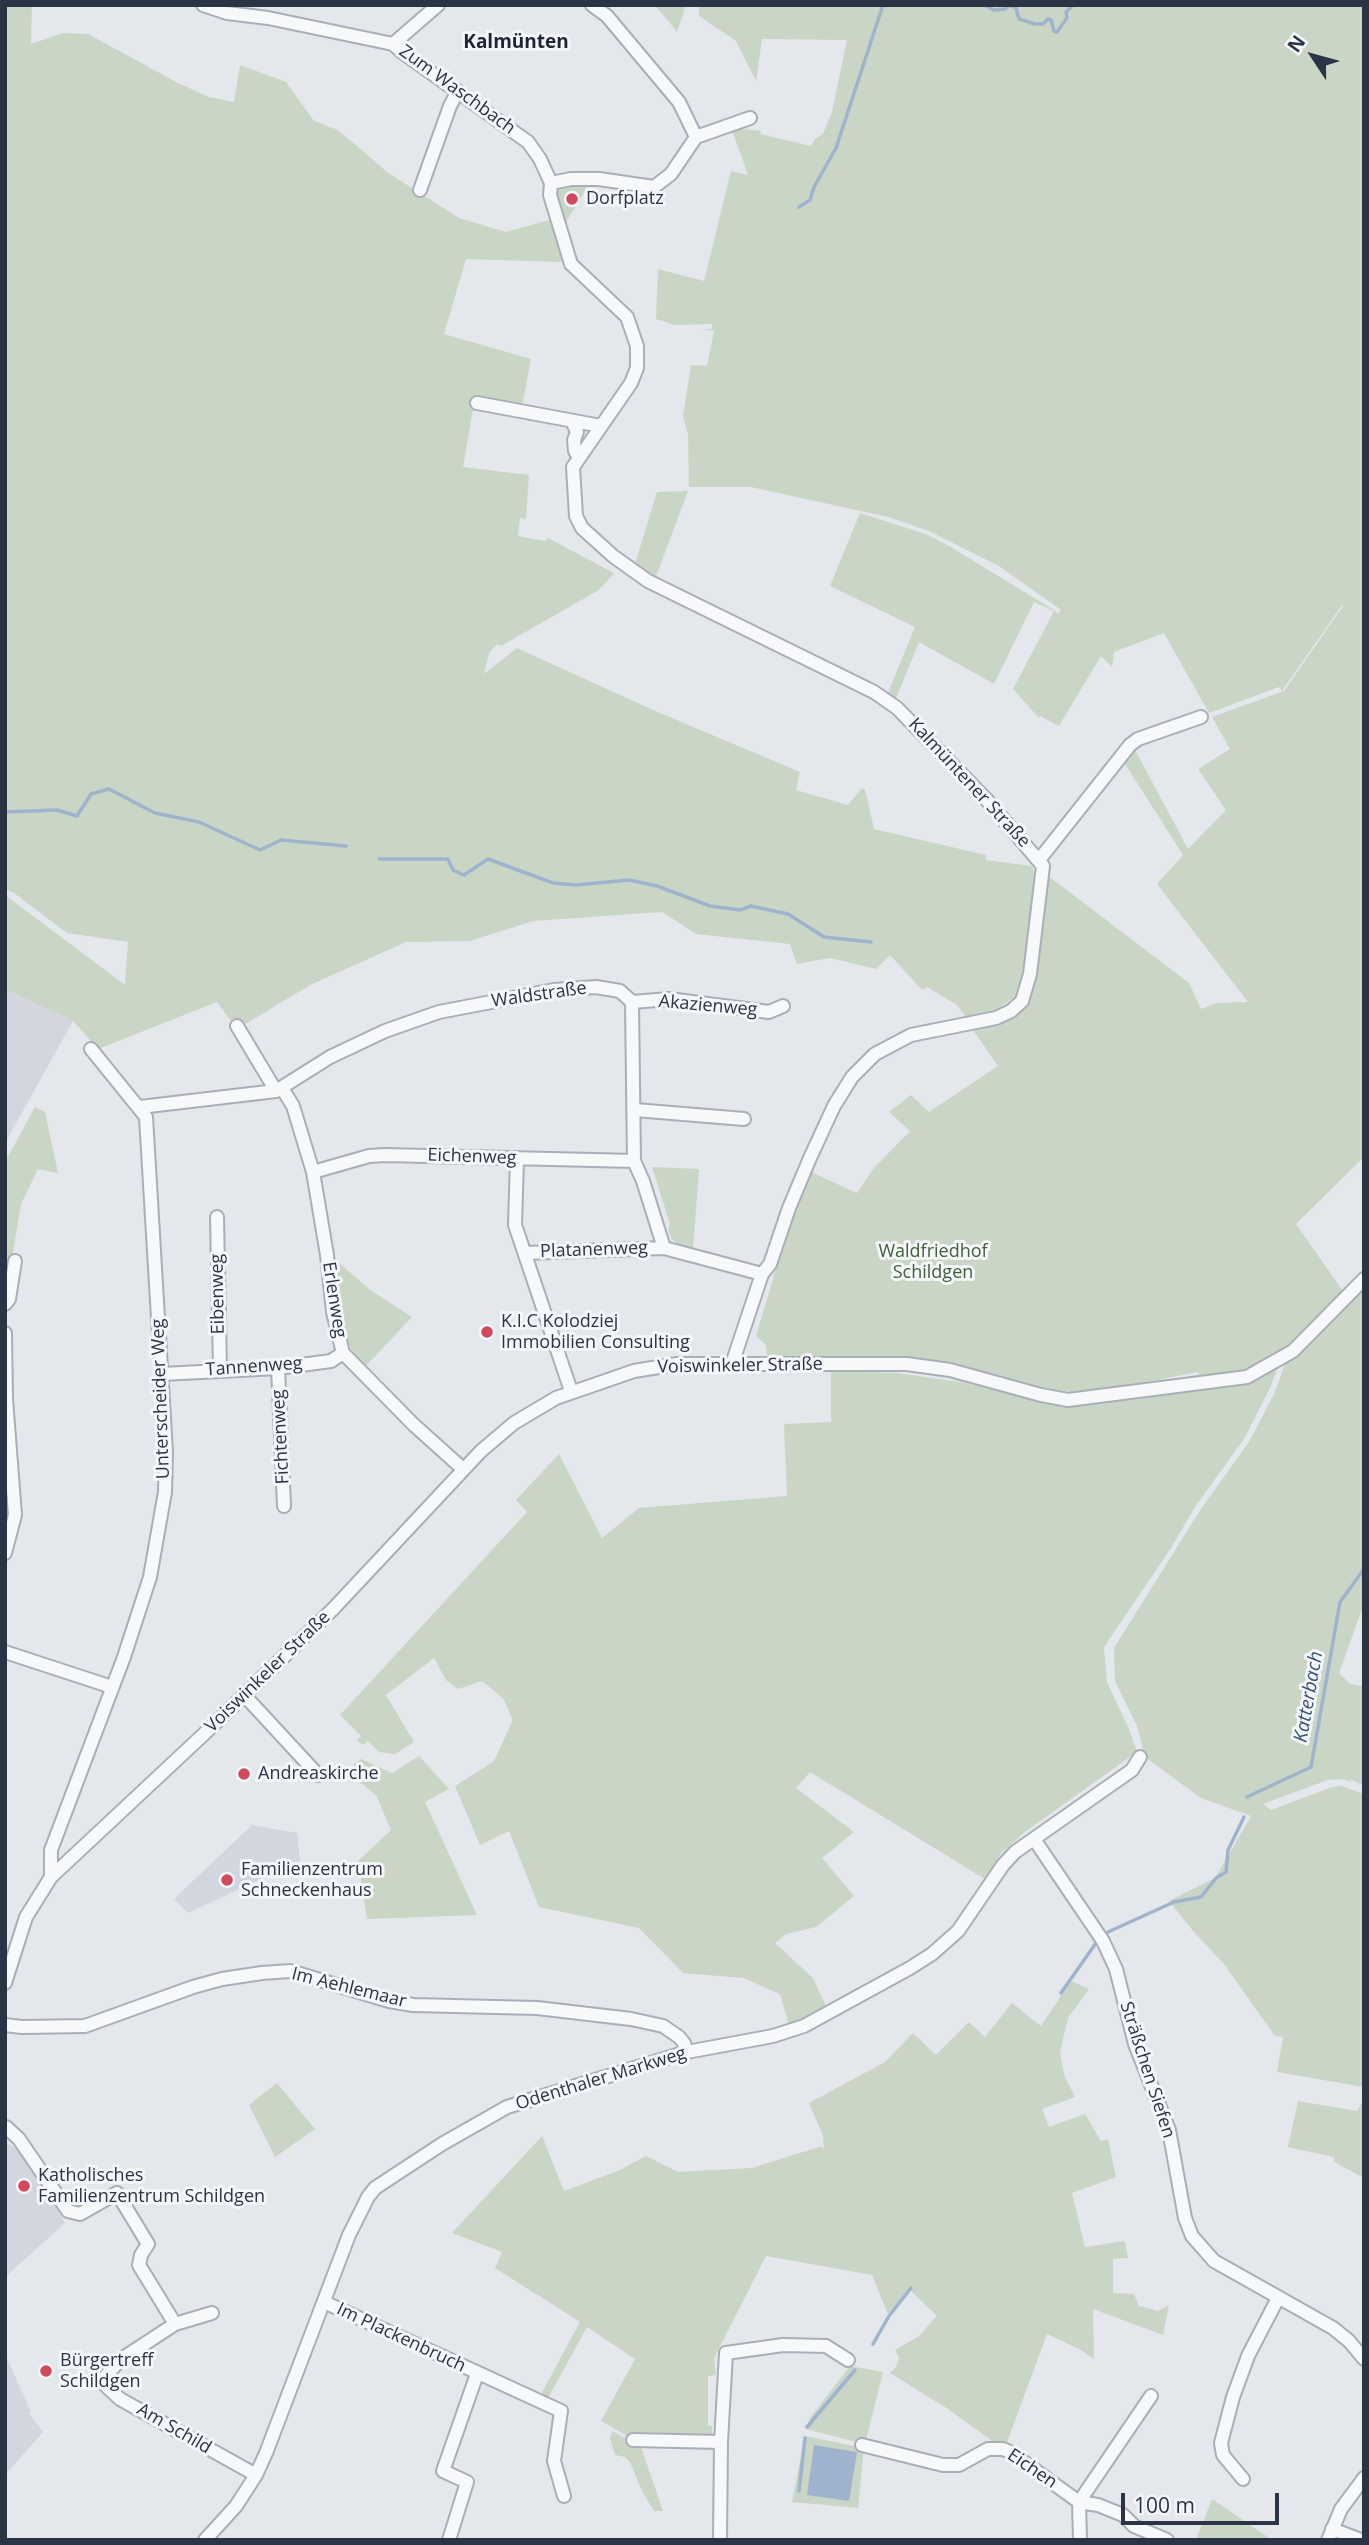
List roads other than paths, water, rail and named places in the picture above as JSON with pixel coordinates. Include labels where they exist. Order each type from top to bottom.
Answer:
[{"type":"street","name":"Zum Waschbach","points":[[203,5],[227,13],[255,11],[393,44],[528,142],[540,159],[551,183]]},
{"type":"street","points":[[393,44],[438,5]]},
{"type":"street","points":[[592,5],[607,16],[680,102],[696,137]]},
{"type":"street","points":[[420,190],[458,91]]},
{"type":"street","points":[[551,183],[571,179],[599,179],[654,187],[671,174],[696,137],[750,118]]},
{"type":"street","name":"Kalmüntener Straße","points":[[551,183],[551,195],[571,264],[627,317],[637,346],[637,368],[633,378],[573,470],[576,516],[587,534],[648,581],[885,699],[913,722],[998,812],[1039,860],[1043,870],[1029,982],[1022,1001],[996,1018],[911,1035],[880,1050],[859,1068],[844,1088],[823,1128],[793,1198],[770,1264],[762,1274],[732,1364]]},
{"type":"street","points":[[477,403],[601,426]]},
{"type":"street","name":"Kalmüntener Straße","points":[[572,421],[577,432],[574,440],[575,451],[579,457]]},
{"type":"street","points":[[1039,860],[1130,745],[1139,739],[1201,717]]},
{"type":"street","name":"Waldstraße","points":[[140,1107],[279,1089],[330,1057],[385,1031],[439,1012],[554,990],[596,987],[620,991],[632,1002]]},
{"type":"street","name":"Akazienweg","points":[[632,1002],[669,999],[769,1012],[783,1006]]},
{"type":"street","points":[[632,1002],[634,1161],[664,1248],[762,1274]]},
{"type":"street","points":[[237,1026],[279,1089]]},
{"type":"street","name":"Unterscheider Weg","points":[[51,1877],[51,1850],[147,1589],[165,1492],[166,1452],[146,1117],[91,1049]]},
{"type":"street","name":"Erlenweg","points":[[279,1089],[293,1106],[313,1172],[327,1255],[333,1312],[343,1353],[414,1425],[463,1469]]},
{"type":"street","points":[[635,1110],[744,1119]]},
{"type":"street","name":"Eichenweg","points":[[313,1172],[369,1156],[634,1161]]},
{"type":"street","points":[[517,1159],[516,1225],[571,1391]]},
{"type":"street","name":"Eibenweg","points":[[217,1217],[220,1370]]},
{"type":"street","name":"Platanenweg","points":[[525,1253],[664,1248]]},
{"type":"street","points":[[5,1304],[9,1299],[15,1261]]},
{"type":"street","name":"Voiswinkeler Straße","points":[[5,1983],[26,1917],[51,1877],[245,1696],[334,1608],[463,1469],[514,1423],[571,1391],[661,1366],[732,1364],[907,1364],[950,1370],[1068,1400],[1247,1377],[1293,1351],[1364,1279]]},
{"type":"street","points":[[5,1333],[6,1399],[15,1515],[5,1553]]},
{"type":"street","name":"Tannenweg","points":[[162,1374],[278,1368],[331,1361],[343,1353]]},
{"type":"street","name":"Fichtenweg","points":[[278,1368],[284,1506]]},
{"type":"street","points":[[5,1652],[111,1687]]},
{"type":"street","points":[[245,1696],[318,1775]]},
{"type":"street","name":"Odenthaler Markweg","points":[[205,2540],[236,2506],[256,2475],[349,2235],[375,2188],[442,2144],[507,2107],[687,2052],[773,2036],[804,2026],[910,1968],[932,1954],[958,1930],[1014,1852],[1132,1770],[1140,1756]]},
{"type":"street","name":"Sträßchen Siefen","points":[[1034,1839],[1103,1941],[1116,1969],[1135,2045],[1169,2130],[1185,2218],[1192,2236],[1214,2261],[1333,2328],[1349,2341],[1364,2359]]},
{"type":"street","name":"Im Aehlemaar","points":[[5,2025],[85,2026],[222,1979],[290,1971],[389,2001],[413,2005],[537,2008],[639,2020],[663,2026],[684,2043],[687,2052]]},
{"type":"street","points":[[6,2127],[19,2139],[68,2211],[80,2214],[117,2193],[148,2244],[141,2255],[139,2265],[175,2324]]},
{"type":"street","points":[[1243,2479],[1223,2455],[1221,2443],[1233,2397],[1248,2356],[1278,2298]]},
{"type":"street","name":"Im Plackenbruch","points":[[324,2302],[383,2327],[561,2412],[554,2461],[564,2496]]},
{"type":"street","name":"Am Schild","points":[[212,2314],[175,2324],[110,2369],[104,2378],[106,2386],[120,2399],[256,2475]]},
{"type":"street","points":[[720,2540],[721,2442],[726,2353],[783,2345],[825,2346],[848,2360]]},
{"type":"street","name":"Im Plackenbruch","points":[[451,2534],[467,2482],[443,2471],[477,2374]]},
{"type":"street","points":[[1080,2540],[1079,2502],[1151,2396]]},
{"type":"street","points":[[633,2440],[721,2442]]},
{"type":"street","name":"Eichen","points":[[862,2445],[943,2465],[959,2465],[988,2449],[1003,2449],[1079,2502],[1098,2505],[1123,2515],[1134,2526],[1167,2540]]},
{"type":"street","points":[[1361,2540],[1330,2534],[1347,2499],[1364,2478]]},
{"type":"water","points":[[814,2445],[857,2452],[849,2501],[807,2495]]},
{"type":"waterway","points":[[799,207],[810,200],[814,187],[836,148],[883,5]]},
{"type":"waterway","points":[[984,5],[994,10],[1005,9],[1010,5],[1016,8],[1019,19],[1035,24],[1051,20],[1054,31],[1057,32],[1067,18],[1066,12],[1073,5]]},
{"type":"waterway","points":[[5,812],[57,810],[77,816],[91,794],[109,789],[155,813],[199,822],[260,850],[281,840],[346,846]]},
{"type":"waterway","points":[[379,859],[448,859],[453,870],[464,875],[488,859],[553,883],[575,885],[629,880],[657,886],[710,906],[740,910],[751,906],[788,914],[824,937],[871,942]]},
{"type":"waterway","name":"Katterbach","points":[[1247,1797],[1311,1767],[1340,1602],[1364,1569]]},
{"type":"waterway","name":"Katterbach","points":[[1108,1932],[1174,1902],[1201,1897],[1216,1878],[1226,1872],[1228,1850],[1244,1817]]},
{"type":"waterway","name":"Katterbach","points":[[1061,1993],[1096,1943]]},
{"type":"waterway","name":"Katterbach","points":[[873,2344],[889,2316],[911,2288]]},
{"type":"waterway","name":"Katterbach","points":[[807,2427],[855,2370]]},
{"type":"waterway","name":"Katterbach","points":[[799,2491],[805,2438]]},
{"type":"place","name":"Dorfplatz","points":[[572,199]]},
{"type":"place","name":"K.I.C Kolodziej Immobilien Consulting","points":[[487,1332]]},
{"type":"place","name":"Andreaskirche","points":[[244,1774]]},
{"type":"place","name":"Familienzentrum Schneckenhaus","points":[[227,1880]]},
{"type":"place","name":"Katholisches Familienzentrum Schildgen","points":[[24,2186]]},
{"type":"place","name":"Bürgertreff Schildgen","points":[[46,2371]]},
{"type":"district","name":"Kalmünten","points":[[516,43]]},
{"type":"park label","name":"Waldfriedhof Schildgen","points":[[933,1262]]}]
